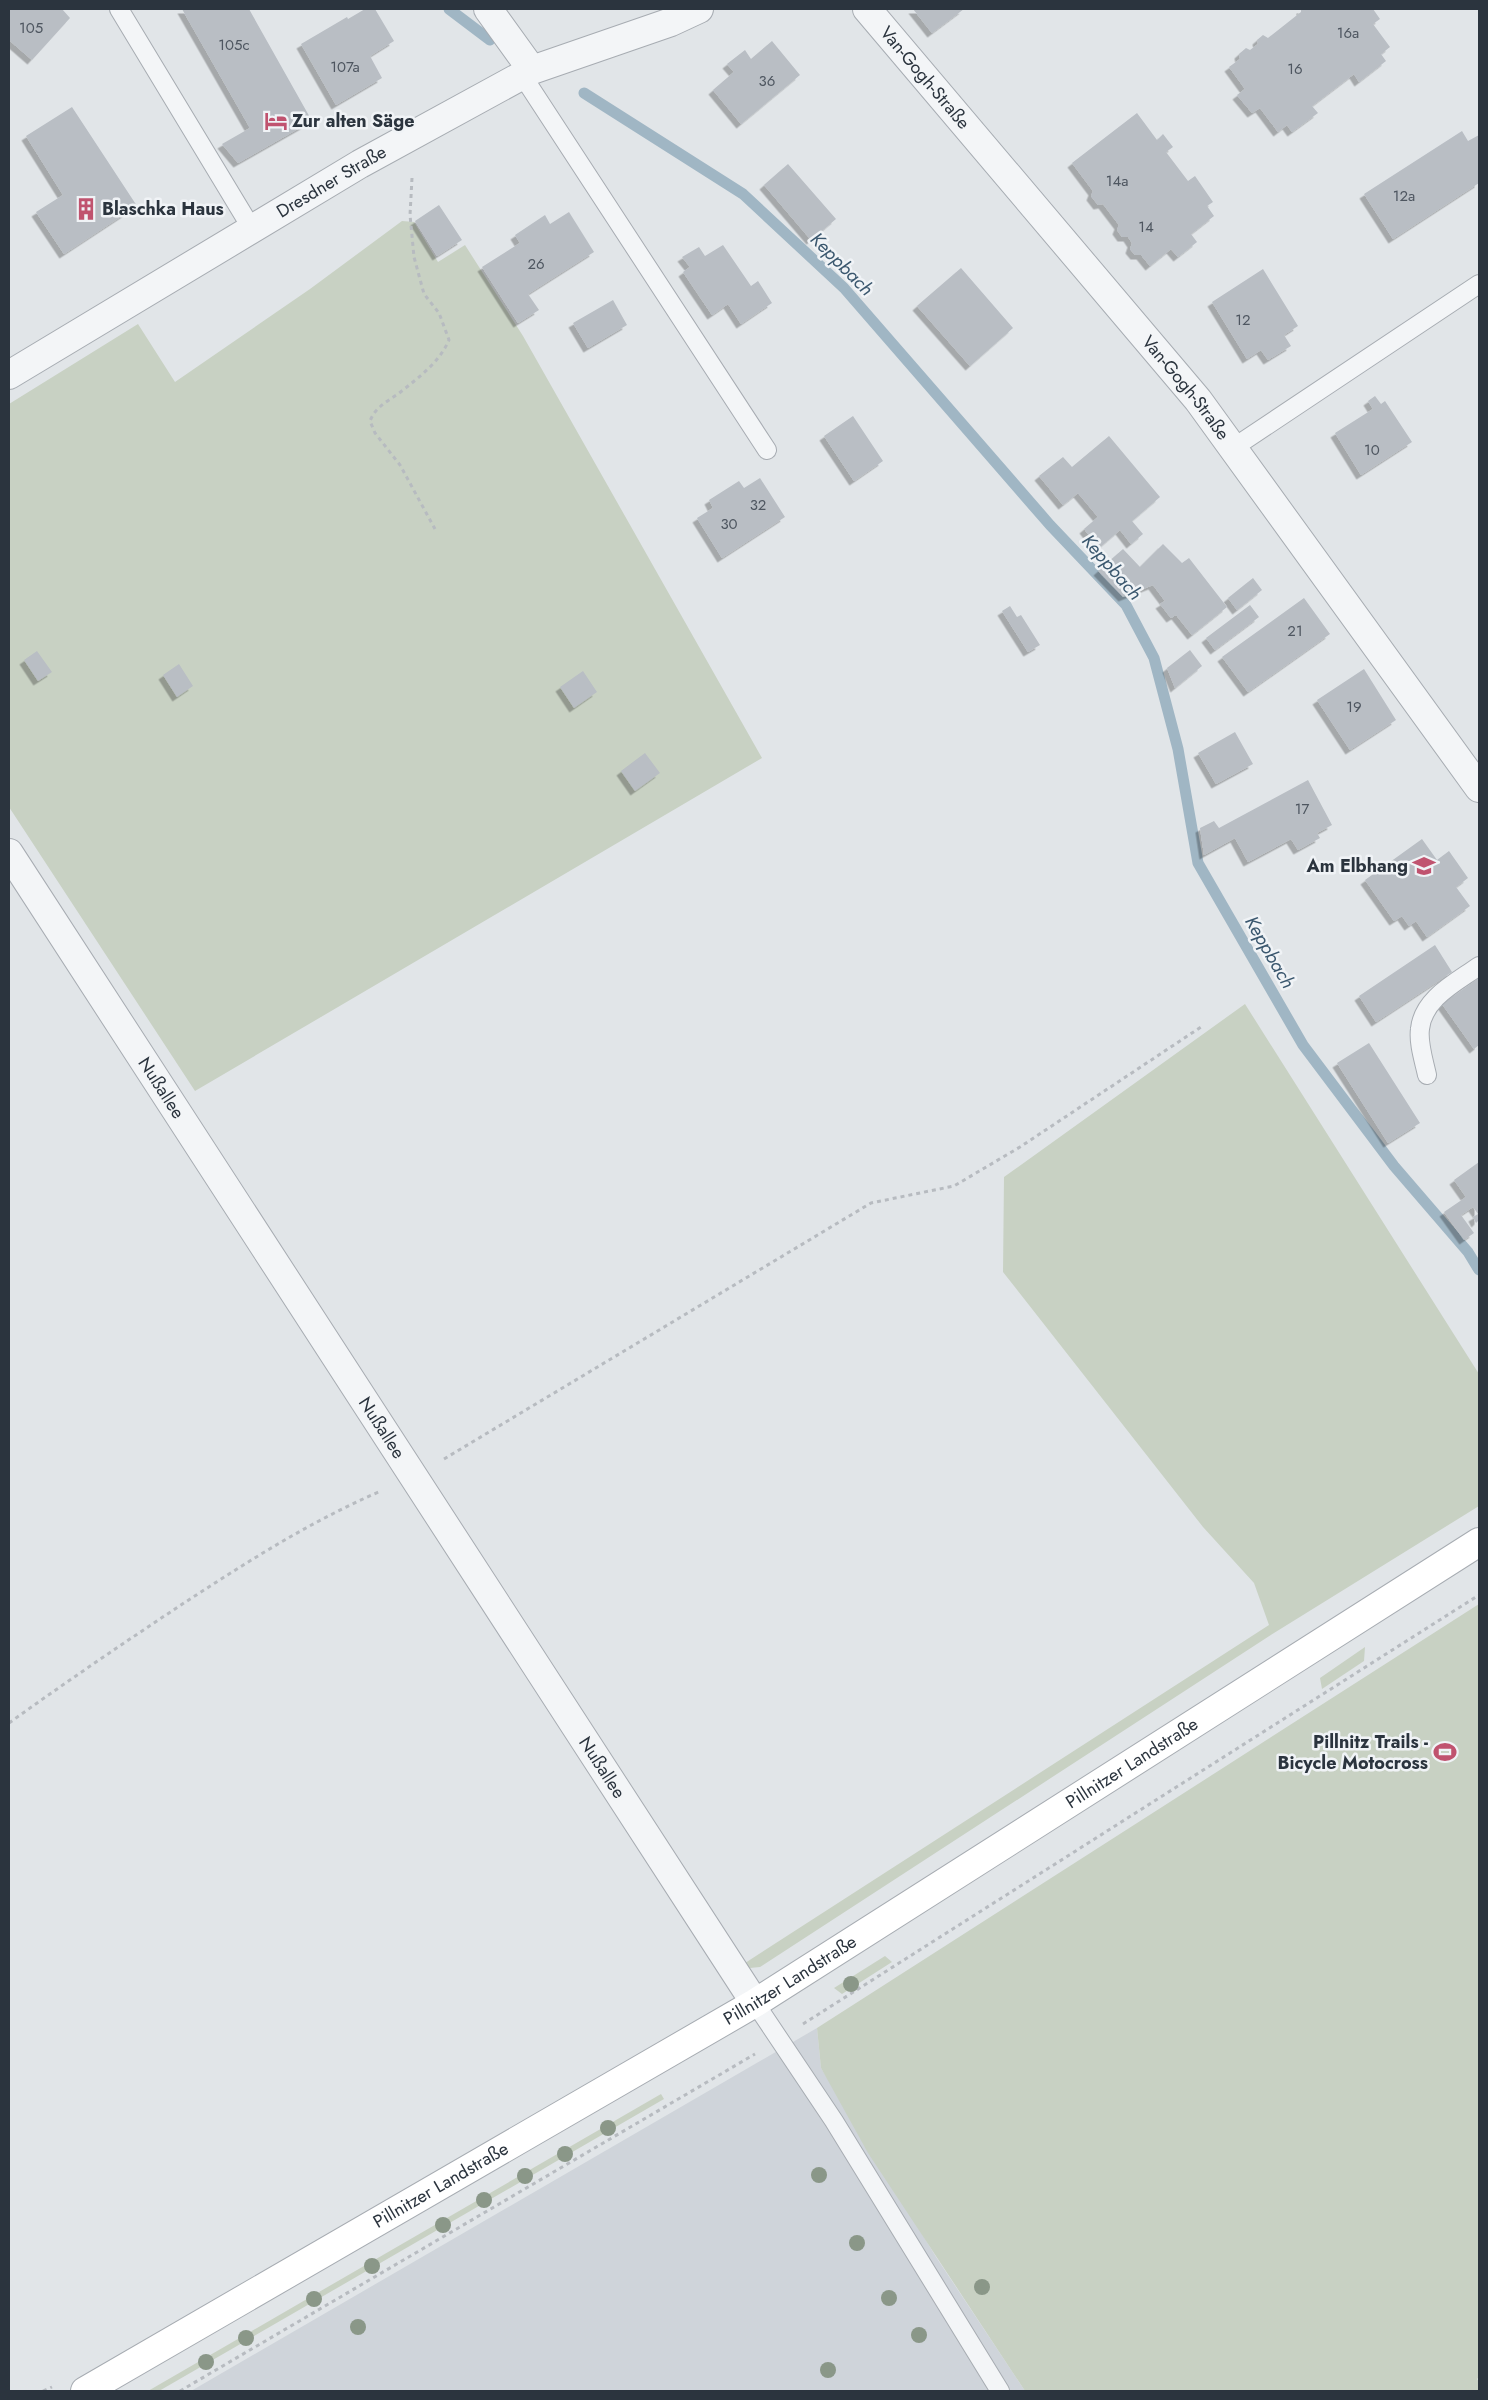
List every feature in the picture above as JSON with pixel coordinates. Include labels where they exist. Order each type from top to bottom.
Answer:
[{"type":"main road","name":"Pillnitzer Landstraße","points":[[84,2391],[755,2003],[1479,1542]]},
{"type":"street","points":[[488,9],[527,73]]},
{"type":"street","name":"Dresdner Straße","points":[[9,375],[360,164],[527,73],[671,22],[698,9]]},
{"type":"street","name":"Van-Gogh-Straße","points":[[867,9],[1198,400],[1479,788]]},
{"type":"street","name":"Nußallee","points":[[9,853],[755,2003]]},
{"type":"lane","points":[[119,9],[252,228]]},
{"type":"lane","points":[[527,73],[766,450]]},
{"type":"lane","points":[[1233,448],[1479,284]]},
{"type":"lane","points":[[1427,1075],[1419,1030],[1422,1016],[1433,999],[1479,966]]},
{"type":"lane","points":[[755,2003],[834,2121],[1000,2391]]},
{"type":"path","points":[[412,178],[410,215],[414,257],[424,294],[439,313],[450,340],[442,356],[374,411],[370,421],[375,433],[400,466],[435,529]]},
{"type":"path","points":[[9,1723],[88,1666],[226,1576],[336,1510],[414,1477],[871,1203],[954,1186],[1020,1147],[1204,1025]]},
{"type":"path","points":[[180,2391],[779,2040],[1479,1595]]},
{"type":"shaded area","points":[[817,2028],[821,2068],[936,2257],[1025,2391],[191,2391]]},
{"type":"green space","points":[[402,221],[414,222],[438,262],[465,245],[523,336],[762,758],[195,1091],[9,807],[9,404],[138,324],[175,382],[310,289]]},
{"type":"green space","points":[[1245,1004],[1479,1374],[1479,1506],[1274,1633],[760,1967],[750,1968],[742,1965],[1269,1625],[1254,1583],[1203,1527],[1003,1272],[1004,1177]]},
{"type":"green space","points":[[1479,1604],[1479,2377],[1477,2379],[1479,2391],[1025,2391],[868,2153],[821,2068],[817,2028]]},
{"type":"green space","points":[[1365,1647],[1364,1661],[1322,1689],[1320,1678]]},
{"type":"green space","points":[[885,1956],[892,1962],[842,1994],[834,1988]]},
{"type":"green space","points":[[661,2094],[664,2099],[159,2391],[148,2391]]},
{"type":"building","points":[[9,9],[62,9],[70,18],[32,60],[9,40]]},
{"type":"building","points":[[182,9],[249,9],[312,121],[238,163],[222,144],[250,128]]},
{"type":"building","points":[[365,9],[375,9],[394,41],[370,56],[382,78],[336,105],[301,44],[347,17],[348,19]]},
{"type":"building","points":[[913,9],[964,9],[932,33]]},
{"type":"building","points":[[1301,9],[1373,9],[1380,19],[1373,24],[1390,47],[1381,54],[1386,61],[1359,82],[1354,74],[1312,106],[1318,113],[1292,132],[1287,125],[1278,132],[1260,108],[1252,113],[1237,95],[1245,89],[1229,67],[1240,59],[1239,54],[1246,48],[1250,50],[1258,44],[1257,40],[1263,35],[1268,38],[1301,12]]},
{"type":"building","points":[[772,41],[800,75],[741,124],[713,90],[734,72],[727,64],[745,50],[751,59]]},
{"type":"building","points":[[72,107],[137,206],[64,254],[36,212],[63,195],[26,136]]},
{"type":"building","points":[[1137,113],[1157,140],[1163,134],[1173,147],[1166,152],[1188,181],[1195,176],[1213,202],[1207,206],[1214,216],[1191,234],[1197,242],[1178,257],[1171,249],[1150,266],[1141,255],[1135,255],[1130,249],[1132,243],[1128,237],[1122,237],[1117,230],[1119,225],[1103,204],[1098,205],[1091,196],[1093,191],[1072,163]]},
{"type":"building","points":[[1462,131],[1468,141],[1479,135],[1479,183],[1393,239],[1364,194]]},
{"type":"building","points":[[788,164],[836,219],[811,240],[764,185]]},
{"type":"building","points":[[439,205],[462,240],[437,256],[415,221]]},
{"type":"building","points":[[569,212],[594,252],[528,294],[539,310],[518,323],[482,267],[520,243],[515,235],[545,215],[550,224]]},
{"type":"building","points":[[723,245],[751,286],[758,281],[772,303],[741,324],[728,304],[712,315],[683,272],[690,267],[682,257],[699,247],[705,256]]},
{"type":"building","points":[[961,268],[1013,328],[970,366],[917,306]]},
{"type":"building","points":[[1263,269],[1298,326],[1284,335],[1291,346],[1268,360],[1261,350],[1247,359],[1212,302]]},
{"type":"building","points":[[613,300],[627,325],[588,348],[573,323]]},
{"type":"building","points":[[1375,396],[1381,404],[1385,401],[1412,442],[1361,475],[1335,433],[1373,409],[1368,401]]},
{"type":"building","points":[[853,416],[883,461],[854,481],[824,436]]},
{"type":"building","points":[[1109,436],[1160,497],[1132,521],[1143,534],[1131,544],[1120,530],[1099,548],[1084,529],[1098,517],[1078,493],[1063,505],[1039,476],[1063,457],[1072,467]]},
{"type":"building","points":[[760,478],[785,517],[722,558],[697,518],[713,508],[709,500],[739,481],[744,488]]},
{"type":"building","points":[[1163,544],[1182,563],[1189,558],[1227,607],[1192,635],[1176,615],[1171,618],[1160,604],[1165,601],[1153,585],[1123,597],[1098,571],[1123,549],[1140,567]]},
{"type":"building","points":[[1253,578],[1262,590],[1237,610],[1228,598]]},
{"type":"building","points":[[1304,598],[1330,634],[1248,692],[1222,657]]},
{"type":"building","points":[[1250,605],[1259,617],[1215,650],[1206,638]]},
{"type":"building","points":[[1010,606],[1017,617],[1021,615],[1040,645],[1028,652],[1002,611]]},
{"type":"building","points":[[1190,650],[1202,666],[1175,688],[1167,668]]},
{"type":"building","points":[[37,651],[52,672],[38,681],[24,660]]},
{"type":"building","points":[[179,664],[193,686],[177,697],[163,675]]},
{"type":"building","points":[[1364,669],[1396,720],[1350,750],[1317,700]]},
{"type":"building","points":[[583,671],[597,692],[574,708],[560,687]]},
{"type":"building","points":[[1235,732],[1253,764],[1216,784],[1198,753]]},
{"type":"building","points":[[645,753],[660,773],[635,791],[621,771]]},
{"type":"building","points":[[1308,780],[1332,825],[1317,833],[1320,838],[1298,850],[1291,839],[1248,862],[1235,838],[1204,855],[1200,828],[1214,821],[1219,828]]},
{"type":"building","points":[[1422,839],[1437,860],[1449,851],[1468,878],[1456,887],[1470,906],[1427,937],[1416,921],[1409,926],[1402,916],[1394,921],[1365,880]]},
{"type":"building","points":[[1435,945],[1452,972],[1376,1022],[1359,996]]},
{"type":"building","points":[[1479,978],[1479,1045],[1474,1049],[1442,1004]]},
{"type":"building","points":[[1369,1043],[1420,1123],[1388,1143],[1337,1063]]},
{"type":"building","points":[[1479,1162],[1479,1220],[1476,1223],[1473,1217],[1478,1214],[1473,1207],[1461,1215],[1474,1233],[1464,1240],[1444,1212],[1466,1197],[1454,1180]]},
{"type":"waterway","name":"Keppbach","points":[[449,9],[490,40]]},
{"type":"waterway","name":"Keppbach","points":[[584,93],[743,194],[844,288],[1050,525],[1126,605],[1154,658],[1178,749],[1198,863],[1303,1045],[1394,1166],[1468,1252],[1479,1270]]},
{"type":"place","name":"Zur alten Säge","points":[[276,121]]},
{"type":"place","name":"Blaschka Haus","points":[[86,209]]},
{"type":"place","name":"Am Elbhang","points":[[1424,866]]},
{"type":"place","name":"Pillnitz Trails - Bicycle Motocross","points":[[1445,1752]]}]
